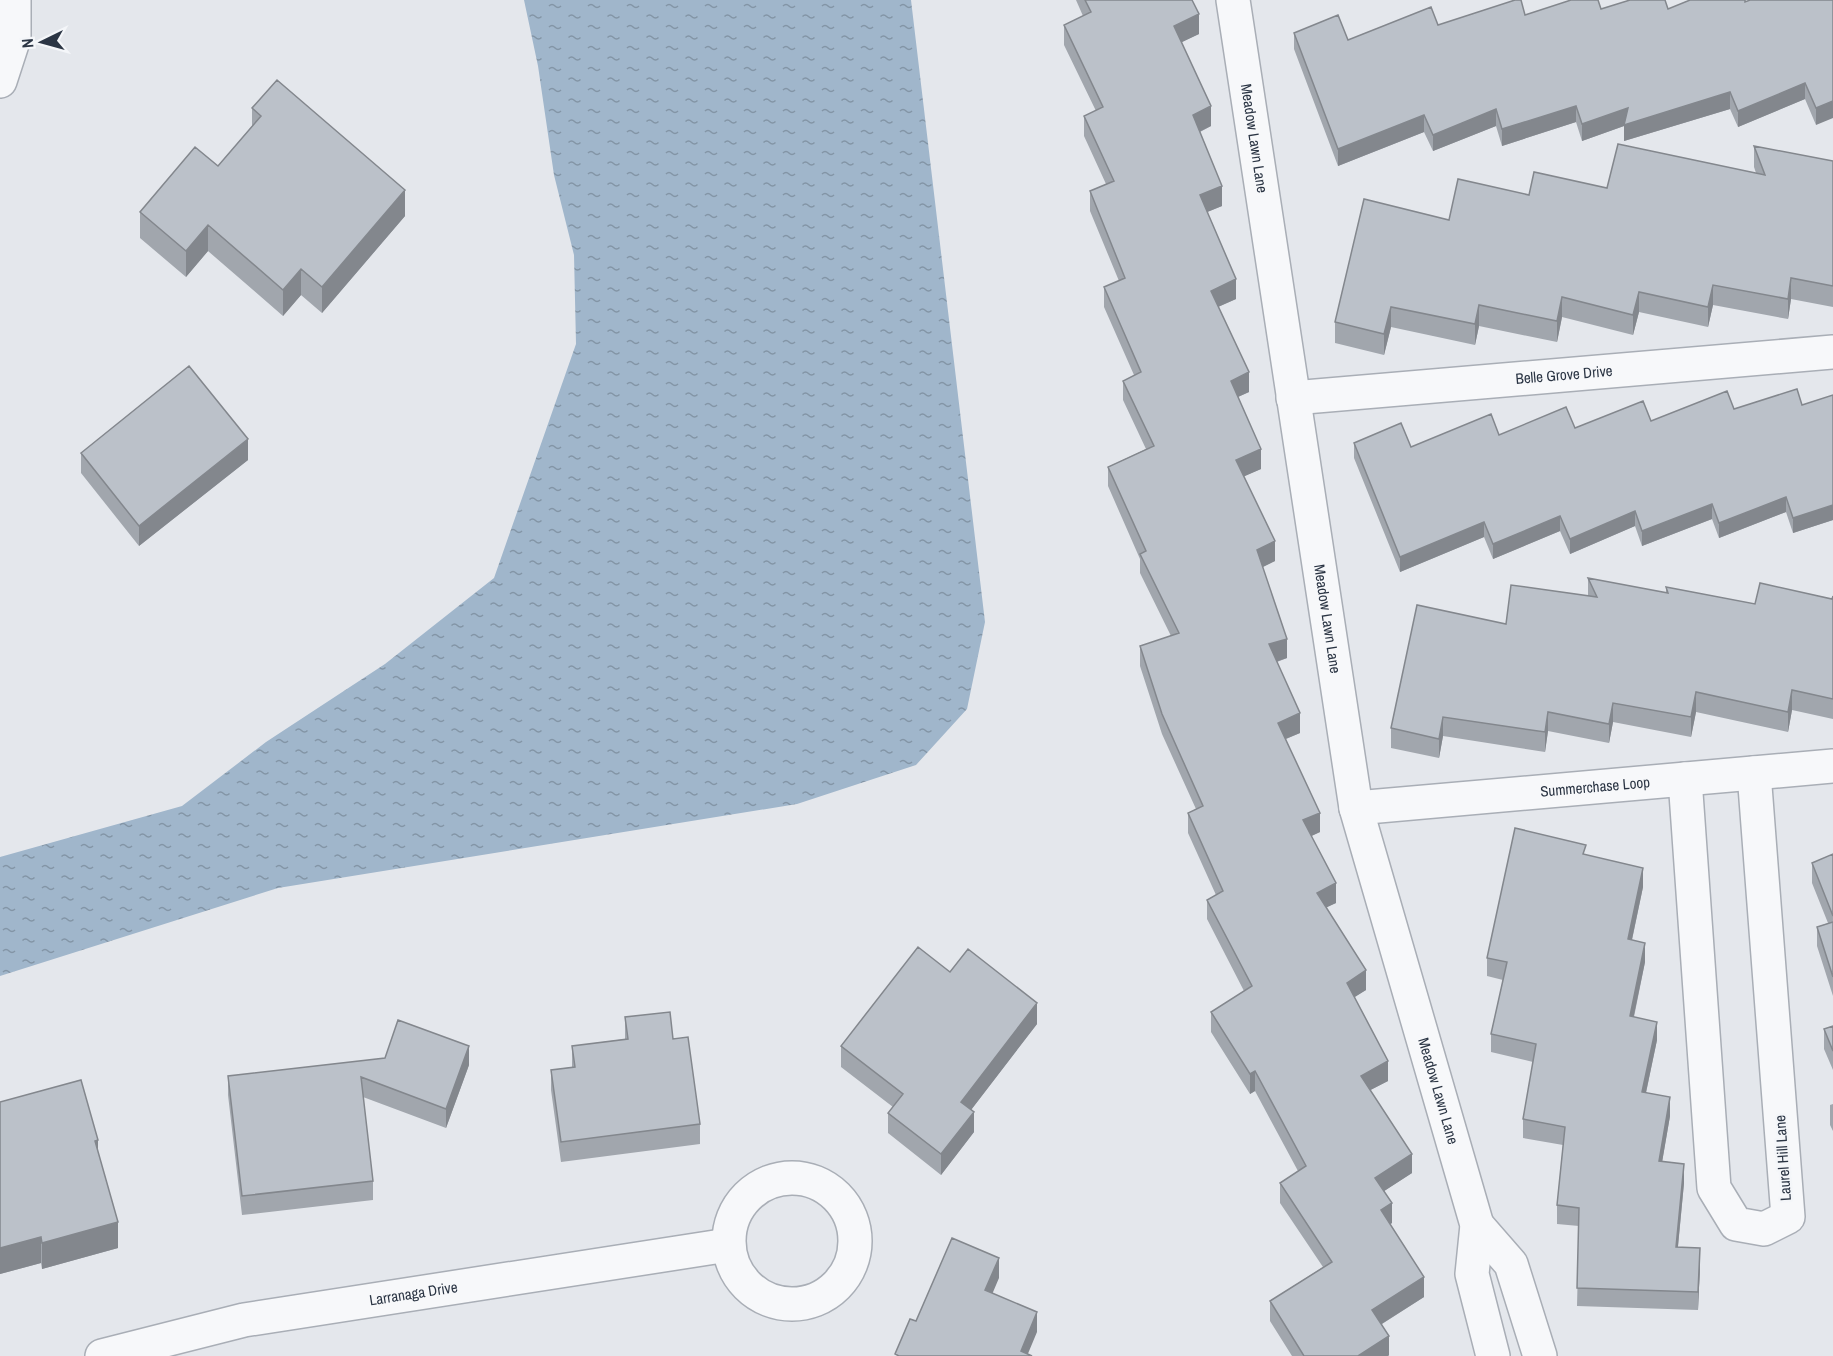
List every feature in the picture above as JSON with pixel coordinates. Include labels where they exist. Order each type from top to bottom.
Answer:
[{"type":"street","points":[[0,81],[14,38],[14,0]]},
{"type":"street","name":"Meadow Lawn Lane","points":[[1233,0],[1356,808],[1477,1225],[1472,1274],[1493,1356]]},
{"type":"street","name":"Belle Grove Drive","points":[[1293,398],[1833,352]]},
{"type":"street","name":"Summerchase Loop","points":[[1356,808],[1833,766]]},
{"type":"street","name":"Laurel Hill Lane","points":[[1685,779],[1714,1188],[1736,1224],[1764,1229],[1788,1217],[1754,773]]},
{"type":"street","name":"Meadow Lawn Lane","points":[[1477,1225],[1511,1264],[1540,1356]]},
{"type":"street","name":"Larranaga Drive","points":[[102,1356],[244,1320],[728,1245]]},
{"type":"water","points":[[524,0],[911,0],[985,622],[967,709],[916,765],[797,804],[278,888],[0,976],[0,857],[182,806],[266,742],[385,664],[494,578],[576,344],[574,255],[554,175],[538,66]]},
{"type":"building","points":[[1085,0],[1192,0],[1199,14],[1174,26],[1211,106],[1193,115],[1222,186],[1200,195],[1236,279],[1211,291],[1249,372],[1231,381],[1261,449],[1236,460],[1275,541],[1257,550],[1287,639],[1269,644],[1300,713],[1278,723],[1320,813],[1303,820],[1336,883],[1317,893],[1366,970],[1347,983],[1388,1061],[1361,1076],[1412,1154],[1375,1178],[1392,1203],[1381,1210],[1424,1277],[1372,1310],[1389,1336],[1358,1356],[1304,1356],[1270,1301],[1332,1262],[1280,1183],[1306,1166],[1255,1071],[1250,1074],[1211,1012],[1252,986],[1207,900],[1223,891],[1188,813],[1203,806],[1162,714],[1140,646],[1179,633],[1140,554],[1146,551],[1108,467],[1154,446],[1123,381],[1141,372],[1104,287],[1125,278],[1090,191],[1114,181],[1084,116],[1103,107],[1064,25],[1091,12]]},
{"type":"building","points":[[1521,0],[1525,15],[1571,0],[1598,0],[1601,9],[1630,0],[1665,0],[1668,9],[1690,0],[1745,0],[1745,2],[1750,0],[1833,0],[1833,101],[1816,108],[1805,83],[1738,111],[1730,92],[1624,125],[1628,108],[1582,124],[1576,106],[1502,129],[1496,109],[1433,135],[1424,115],[1338,149],[1294,33],[1338,15],[1348,40],[1431,7],[1438,25]]},
{"type":"building","points":[[277,80],[405,190],[322,287],[301,269],[283,290],[208,225],[186,251],[140,212],[195,147],[218,166],[261,116],[252,108]]},
{"type":"building","points":[[1618,144],[1765,175],[1754,146],[1833,161],[1833,286],[1791,278],[1788,299],[1713,285],[1708,307],[1639,292],[1633,315],[1562,297],[1557,321],[1479,305],[1475,324],[1391,307],[1384,334],[1335,322],[1364,199],[1449,220],[1458,179],[1529,195],[1534,172],[1607,188]]},
{"type":"building","points":[[189,366],[248,439],[139,526],[81,453]]},
{"type":"building","points":[[1797,389],[1802,405],[1833,395],[1833,505],[1793,518],[1786,497],[1719,523],[1712,504],[1642,531],[1635,511],[1570,539],[1560,516],[1493,544],[1484,522],[1400,557],[1354,443],[1401,423],[1411,447],[1491,414],[1499,435],[1566,407],[1575,428],[1643,401],[1651,421],[1727,391],[1734,409]]},
{"type":"building","points":[[1588,578],[1668,593],[1666,587],[1755,604],[1760,583],[1832,599],[1833,596],[1833,699],[1792,690],[1788,712],[1696,692],[1691,717],[1613,703],[1609,724],[1548,712],[1545,732],[1443,717],[1439,739],[1391,728],[1417,605],[1506,624],[1511,585],[1597,597]]},
{"type":"building","points":[[1515,828],[1586,845],[1583,854],[1643,868],[1628,939],[1645,943],[1630,1016],[1657,1022],[1642,1092],[1670,1097],[1659,1161],[1684,1164],[1676,1247],[1700,1248],[1698,1292],[1577,1288],[1579,1208],[1557,1205],[1565,1127],[1523,1119],[1536,1044],[1491,1034],[1507,962],[1487,958]]},
{"type":"building","points":[[1833,854],[1833,916],[1812,863]]},
{"type":"building","points":[[1833,922],[1833,977],[1817,927]]},
{"type":"building","points":[[918,947],[950,972],[968,949],[1037,1003],[961,1102],[974,1112],[941,1154],[888,1113],[903,1094],[841,1046]]},
{"type":"building","points":[[670,1012],[673,1039],[688,1037],[700,1124],[561,1142],[551,1070],[575,1067],[572,1046],[628,1039],[625,1017]]},
{"type":"building","points":[[398,1020],[469,1046],[446,1109],[361,1077],[373,1181],[242,1196],[228,1076],[385,1058]]},
{"type":"building","points":[[1833,1026],[1833,1051],[1824,1029]]},
{"type":"building","points":[[81,1080],[98,1140],[95,1141],[118,1222],[42,1243],[41,1237],[0,1248],[0,1102]]},
{"type":"building","points":[[952,1238],[999,1258],[985,1290],[1037,1312],[1021,1351],[1032,1356],[899,1356],[895,1354],[910,1319],[916,1321]]}]
